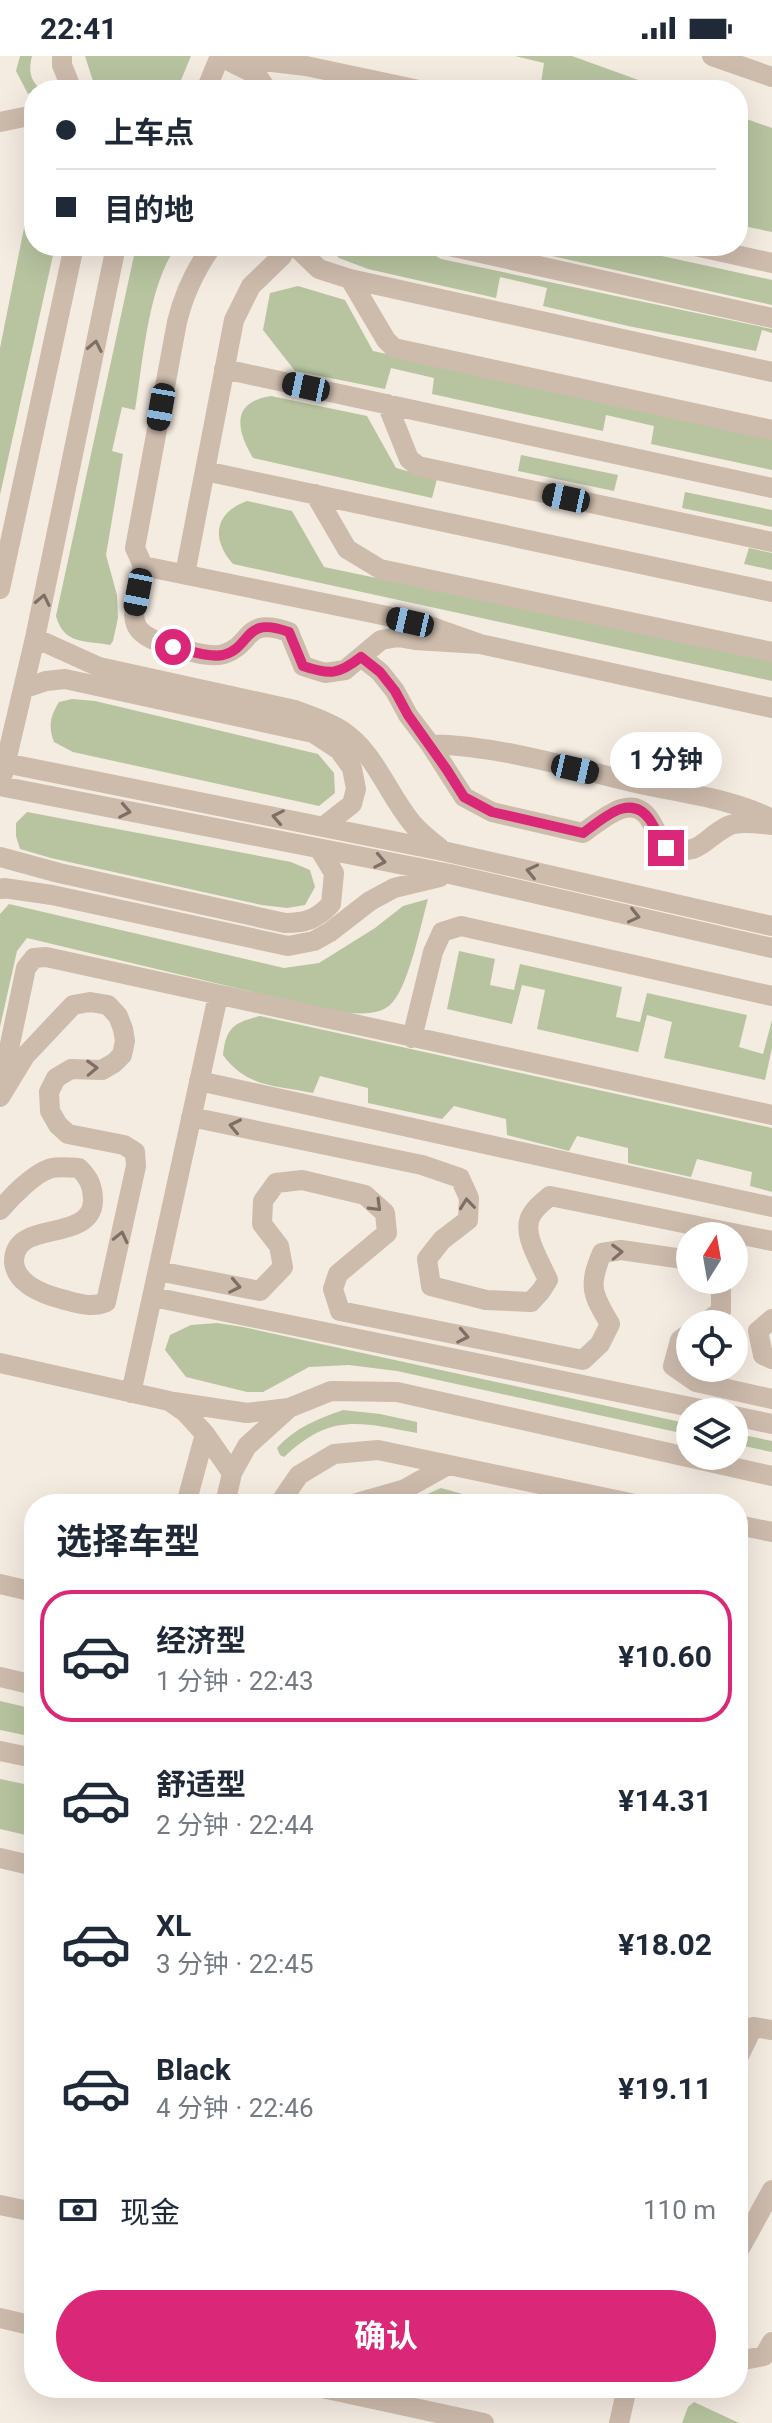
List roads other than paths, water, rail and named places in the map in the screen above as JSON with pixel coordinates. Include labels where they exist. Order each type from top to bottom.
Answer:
[{"type":"street","points":[[62,56],[68,80]]},
{"type":"street","points":[[210,80],[221,56]]},
{"type":"street","points":[[221,56],[257,75],[260,80]]},
{"type":"street","points":[[221,56],[306,66],[372,80]]},
{"type":"street","points":[[712,56],[772,77]]},
{"type":"street","points":[[0,122],[24,117]]},
{"type":"street","points":[[0,589],[72,256]]},
{"type":"street","points":[[114,256],[25,688],[0,786],[450,874],[772,948]]},
{"type":"street","points":[[205,256],[195,269],[183,297],[177,322],[135,548],[143,566],[133,617],[138,632],[156,642],[220,656],[233,651],[252,630],[271,626],[289,632],[303,666],[325,673],[345,670],[381,640],[398,637],[480,644]]},
{"type":"street","points":[[185,574],[234,320],[251,286],[282,256]]},
{"type":"street","points":[[305,256],[319,269],[350,279],[772,372]]},
{"type":"street","points":[[494,256],[772,318]]},
{"type":"street","points":[[740,256],[772,263]]},
{"type":"street","points":[[350,279],[386,340],[394,348],[772,430]]},
{"type":"street","points":[[224,369],[772,488]]},
{"type":"street","points":[[387,404],[409,459],[418,466],[772,542]]},
{"type":"street","points":[[205,471],[772,592]]},
{"type":"street","points":[[315,494],[347,549],[380,569],[772,652]]},
{"type":"street","points":[[143,566],[429,626],[480,644],[772,708]]},
{"type":"street","points":[[35,638],[99,667],[295,710],[323,720],[343,731],[356,743],[379,769],[413,824],[443,851]]},
{"type":"street","points":[[361,657],[380,672],[395,691],[464,797],[492,812],[583,833],[622,807],[636,808],[649,818],[666,848],[683,852],[698,847],[730,825],[772,825]]},
{"type":"street","points":[[25,688],[46,681],[75,681],[313,733],[339,750],[352,768],[356,789],[352,804],[324,826]]},
{"type":"street","points":[[430,744],[461,745],[505,753],[714,800],[753,810],[772,819]]},
{"type":"street","points":[[0,762],[443,851],[772,926]]},
{"type":"street","points":[[0,857],[285,923],[302,923],[314,919],[331,904],[334,873],[320,850]]},
{"type":"street","points":[[0,889],[52,895],[288,946],[314,941],[370,901],[394,888],[450,874]]},
{"type":"street","points":[[412,1038],[433,952],[442,932],[461,926],[772,996]]},
{"type":"street","points":[[0,1096],[26,968],[34,958],[46,957],[772,1115]]},
{"type":"street","points":[[131,1393],[218,996]]},
{"type":"street","points":[[0,1096],[25,1056],[73,1005],[90,1002],[108,1005],[118,1016],[125,1041],[122,1055],[102,1070],[71,1069],[56,1078],[49,1092],[50,1111],[68,1134],[124,1145],[135,1152],[136,1166],[106,1302],[96,1306],[39,1292],[22,1280],[15,1269],[14,1255],[20,1243],[35,1234],[72,1226],[85,1218],[92,1207],[93,1192],[89,1179],[79,1168],[48,1169],[9,1198],[0,1210]]},
{"type":"street","points":[[199,1081],[772,1207]]},
{"type":"street","points":[[191,1117],[422,1165],[460,1178],[469,1198],[468,1220],[442,1240],[427,1259],[431,1286],[486,1300],[531,1302],[548,1280],[527,1237],[530,1215],[550,1196],[772,1241]]},
{"type":"street","points":[[158,1271],[260,1291],[283,1267],[279,1246],[262,1224],[263,1201],[276,1183],[302,1180],[365,1195],[385,1213],[387,1233],[338,1274],[333,1289],[340,1311],[583,1360],[600,1344],[610,1324],[593,1296],[594,1271],[602,1253],[621,1250],[676,1258]]},
{"type":"street","points":[[153,1297],[676,1404]]},
{"type":"street","points":[[772,1319],[758,1331],[763,1355],[772,1359]]},
{"type":"street","points":[[0,1363],[169,1401],[247,1413],[289,1408],[331,1391],[397,1392],[772,1476]]},
{"type":"street","points":[[696,1382],[772,1399]]},
{"type":"street","points":[[169,1401],[185,1412],[205,1434],[232,1473]]},
{"type":"street","points":[[227,1494],[232,1473],[247,1446],[289,1408]]},
{"type":"street","points":[[748,1419],[772,1424]]},
{"type":"street","points":[[189,1494],[205,1434]]},
{"type":"street","points":[[286,1494],[299,1475],[334,1454],[378,1450],[587,1494]]},
{"type":"street","points":[[388,1494],[405,1489],[448,1465]]},
{"type":"street","points":[[748,1527],[772,1532]]},
{"type":"street","points":[[0,1584],[24,1590]]},
{"type":"street","points":[[0,1677],[24,1683]]},
{"type":"street","points":[[0,1751],[24,1756]]},
{"type":"street","points":[[0,1858],[24,1864]]},
{"type":"street","points":[[748,2234],[772,2190]]},
{"type":"street","points":[[0,2205],[24,2210]]},
{"type":"street","points":[[0,2318],[24,2324]]},
{"type":"street","points":[[748,2359],[764,2356],[772,2342]]},
{"type":"street","points":[[368,2398],[484,2423]]},
{"type":"street","points":[[619,2423],[628,2398]]}]
